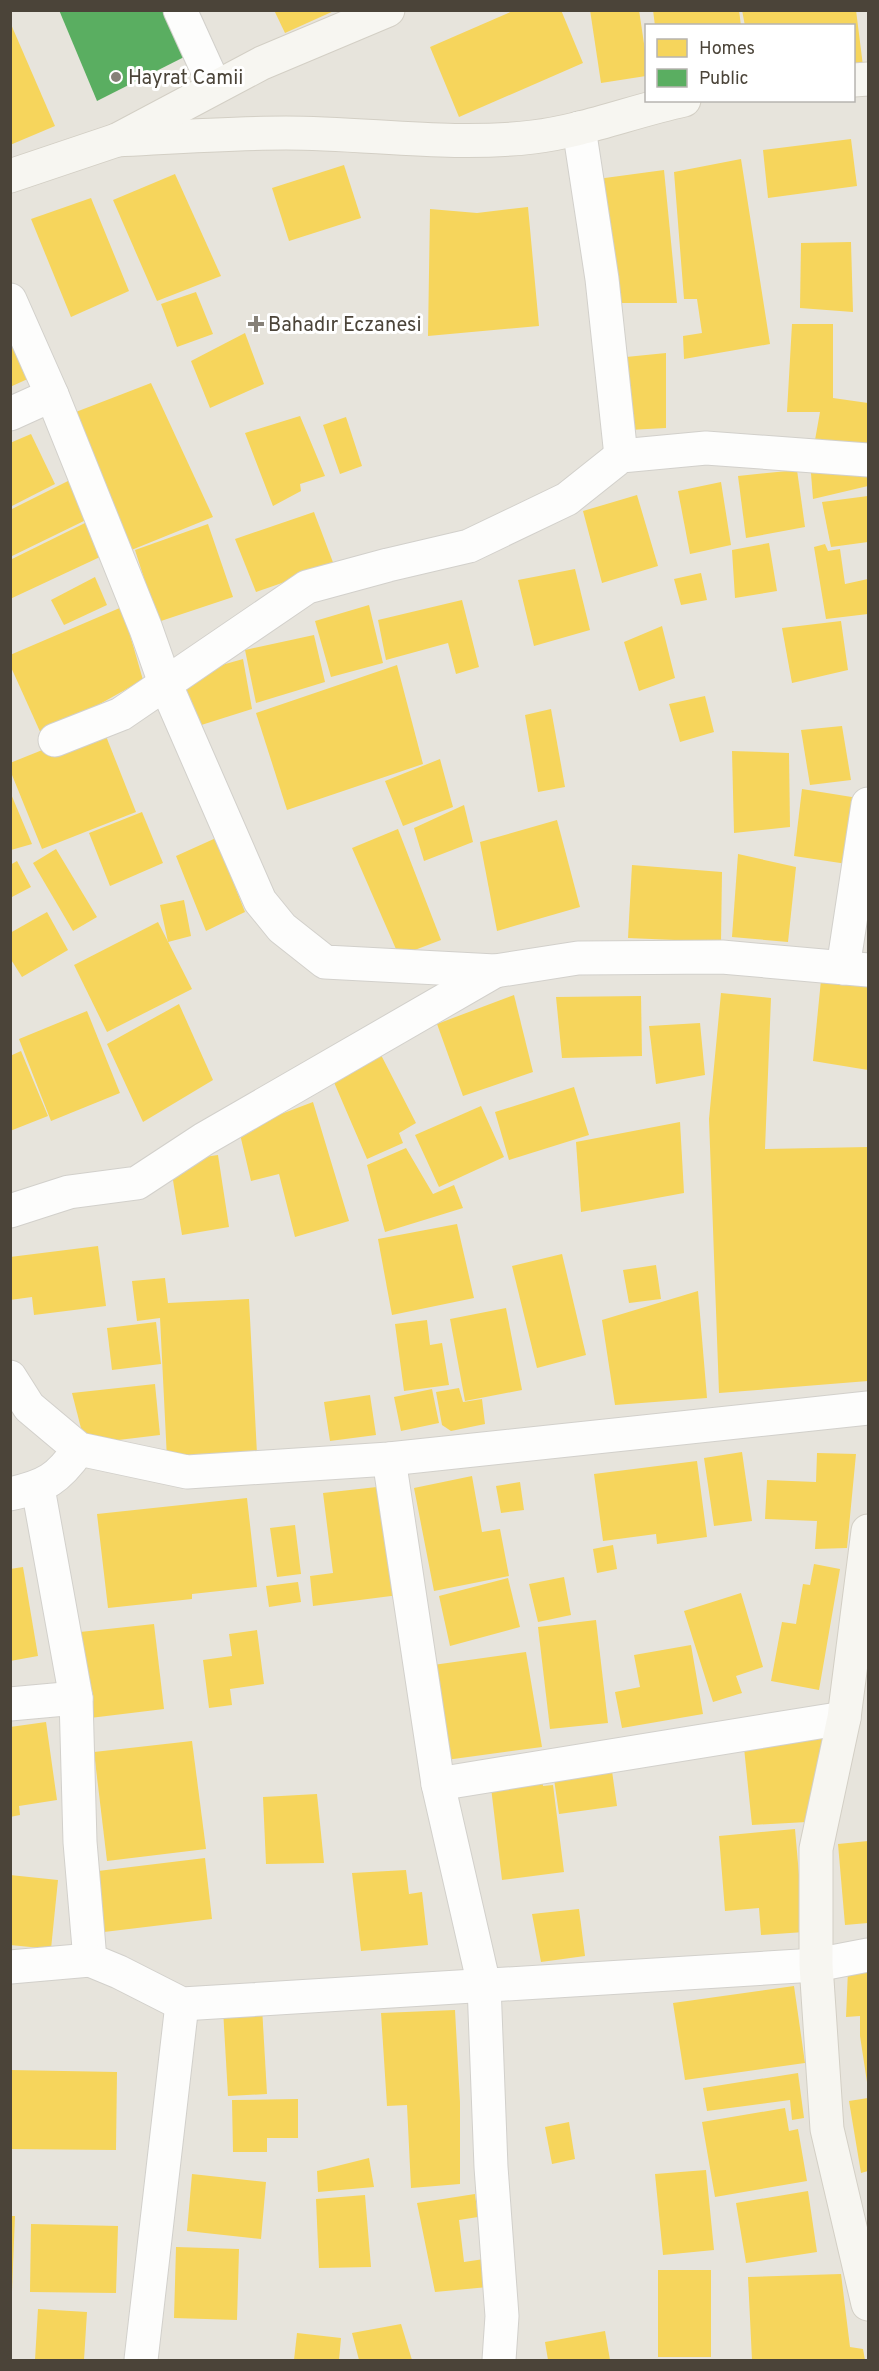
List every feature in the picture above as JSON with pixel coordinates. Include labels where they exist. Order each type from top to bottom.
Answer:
[{"type":"main road","points":[[10,176],[117,140],[262,63],[388,10]]},
{"type":"main road","points":[[117,140],[287,133],[428,141],[485,141],[535,137],[579,128],[676,102]]},
{"type":"main road","points":[[868,1531],[844,1718],[816,1849],[816,1965],[827,2129],[868,2304]]},
{"type":"street","points":[[180,10],[215,87]]},
{"type":"street","points":[[579,128],[602,279],[621,456]]},
{"type":"street","points":[[10,300],[52,395],[146,629],[165,683],[260,901],[282,928],[325,962],[495,970],[578,958],[722,957],[856,969],[868,804]]},
{"type":"street","points":[[10,414],[52,395]]},
{"type":"street","points":[[55,740],[121,714],[307,587],[469,546],[567,499],[621,456],[706,448],[868,460]]},
{"type":"street","points":[[10,1211],[69,1192],[136,1183],[204,1139],[495,970]]},
{"type":"street","points":[[10,1377],[29,1407],[80,1449],[187,1472],[389,1459],[868,1408]]},
{"type":"street","points":[[80,1449],[66,1468],[24,1491],[76,1698],[80,1842],[90,1960]]},
{"type":"street","points":[[389,1459],[438,1784],[484,1985],[491,2167],[502,2316],[499,2361]]},
{"type":"street","points":[[10,1704],[76,1698]]},
{"type":"street","points":[[438,1784],[844,1718]]},
{"type":"street","points":[[10,1967],[90,1960],[182,2004],[816,1965],[868,1955]]},
{"type":"street","points":[[141,2361],[182,2004]]},
{"type":"shaded area","points":[[11,11],[868,11],[868,2360],[11,2360]]},
{"type":"building: Homes","points":[[274,10],[336,10],[285,33]]},
{"type":"building: Homes","points":[[515,10],[561,10],[583,63],[459,117],[430,47]]},
{"type":"building: Homes","points":[[590,10],[639,10],[645,50],[645,76],[601,83]]},
{"type":"building: Homes","points":[[653,10],[739,10],[741,24],[655,24]]},
{"type":"building: Homes","points":[[742,10],[856,10],[863,66],[855,67],[855,24],[745,24]]},
{"type":"building: Homes","points":[[10,22],[55,126],[10,145]]},
{"type":"building: Homes","points":[[851,139],[857,186],[768,198],[763,150]]},
{"type":"building: Homes","points":[[741,159],[770,344],[684,359],[683,336],[702,333],[697,299],[684,299],[674,172]]},
{"type":"building: Homes","points":[[344,165],[361,218],[289,241],[272,188]]},
{"type":"building: Homes","points":[[664,170],[677,303],[617,303],[590,180]]},
{"type":"building: Homes","points":[[175,174],[221,276],[157,301],[113,200]]},
{"type":"building: Homes","points":[[91,198],[129,291],[71,317],[31,219]]},
{"type":"building: Homes","points":[[528,207],[539,326],[428,336],[430,209],[477,213]]},
{"type":"building: Homes","points":[[851,242],[853,312],[800,308],[801,243]]},
{"type":"building: Homes","points":[[196,292],[213,334],[177,347],[161,304]]},
{"type":"building: Homes","points":[[792,324],[833,324],[833,398],[868,403],[868,448],[815,440],[820,412],[787,412]]},
{"type":"building: Homes","points":[[10,328],[32,377],[10,387]]},
{"type":"building: Homes","points":[[245,333],[264,384],[210,408],[191,361]]},
{"type":"building: Homes","points":[[666,353],[666,428],[629,430],[626,357]]},
{"type":"building: Homes","points":[[151,383],[213,517],[124,553],[68,415]]},
{"type":"building: Homes","points":[[300,416],[325,476],[300,484],[301,491],[273,506],[245,433]]},
{"type":"building: Homes","points":[[346,417],[362,466],[340,474],[323,425]]},
{"type":"building: Homes","points":[[31,434],[55,484],[10,507],[10,443]]},
{"type":"building: Homes","points":[[810,461],[868,464],[868,486],[813,499]]},
{"type":"building: Homes","points":[[797,470],[805,527],[746,538],[738,476]]},
{"type":"building: Homes","points":[[72,479],[88,519],[10,557],[10,510]]},
{"type":"building: Homes","points":[[721,482],[731,545],[690,554],[678,491]]},
{"type":"building: Homes","points":[[637,495],[658,566],[602,583],[583,511]]},
{"type":"building: Homes","points":[[868,496],[868,542],[831,547],[822,502]]},
{"type":"building: Homes","points":[[314,512],[334,565],[256,592],[235,539]]},
{"type":"building: Homes","points":[[85,523],[100,557],[10,599],[10,560]]},
{"type":"building: Homes","points":[[208,524],[233,597],[158,622],[135,550]]},
{"type":"building: Homes","points":[[769,543],[777,591],[735,598],[732,550]]},
{"type":"building: Homes","points":[[825,544],[828,551],[840,549],[845,584],[868,579],[868,614],[826,619],[814,547]]},
{"type":"building: Homes","points":[[575,569],[590,630],[534,646],[518,580]]},
{"type":"building: Homes","points":[[701,573],[707,600],[681,605],[674,579]]},
{"type":"building: Homes","points":[[95,577],[107,605],[64,625],[51,600]]},
{"type":"building: Homes","points":[[462,600],[479,667],[456,674],[448,643],[386,660],[378,620]]},
{"type":"building: Homes","points":[[369,605],[383,663],[331,677],[315,621]]},
{"type":"building: Homes","points":[[122,607],[143,680],[42,736],[10,665],[10,655]]},
{"type":"building: Homes","points":[[841,621],[848,670],[792,683],[782,628]]},
{"type":"building: Homes","points":[[662,626],[675,678],[639,691],[624,642]]},
{"type":"building: Homes","points":[[314,635],[325,682],[256,703],[245,650]]},
{"type":"building: Homes","points":[[243,659],[252,709],[195,727],[183,676]]},
{"type":"building: Homes","points":[[397,665],[423,764],[287,810],[256,713]]},
{"type":"building: Homes","points":[[705,696],[714,732],[680,742],[669,704]]},
{"type":"building: Homes","points":[[551,709],[565,787],[538,792],[525,715]]},
{"type":"building: Homes","points":[[102,726],[136,812],[42,849],[10,770],[10,763]]},
{"type":"building: Homes","points":[[842,726],[851,780],[810,785],[801,730]]},
{"type":"building: Homes","points":[[732,751],[789,753],[790,827],[734,833]]},
{"type":"building: Homes","points":[[440,759],[453,807],[403,826],[385,781]]},
{"type":"building: Homes","points":[[802,789],[858,798],[847,864],[794,856]]},
{"type":"building: Homes","points":[[11,794],[32,844],[11,850]]},
{"type":"building: Homes","points":[[464,805],[473,842],[424,861],[414,828]]},
{"type":"building: Homes","points":[[142,812],[163,863],[110,886],[89,833]]},
{"type":"building: Homes","points":[[557,820],[580,907],[497,931],[480,842]]},
{"type":"building: Homes","points":[[398,829],[441,940],[399,956],[352,848]]},
{"type":"building: Homes","points":[[216,838],[245,912],[206,931],[176,856]]},
{"type":"building: Homes","points":[[56,849],[97,917],[73,931],[33,863]]},
{"type":"building: Homes","points":[[738,854],[796,867],[788,942],[732,937]]},
{"type":"building: Homes","points":[[17,861],[31,887],[10,898],[10,865]]},
{"type":"building: Homes","points":[[632,865],[722,872],[721,942],[628,938]]},
{"type":"building: Homes","points":[[184,900],[191,936],[168,942],[160,905]]},
{"type":"building: Homes","points":[[47,912],[68,950],[22,977],[10,958],[10,933]]},
{"type":"building: Homes","points":[[158,922],[192,989],[107,1032],[74,965]]},
{"type":"building: Homes","points":[[821,980],[868,986],[868,1070],[813,1061]]},
{"type":"building: Homes","points":[[721,993],[771,998],[765,1149],[868,1147],[868,1381],[719,1393],[709,1119]]},
{"type":"building: Homes","points":[[514,995],[533,1072],[463,1096],[437,1024]]},
{"type":"building: Homes","points":[[641,996],[642,1056],[562,1058],[556,997]]},
{"type":"building: Homes","points":[[179,1004],[213,1080],[143,1122],[107,1044]]},
{"type":"building: Homes","points":[[87,1011],[120,1093],[51,1121],[19,1039]]},
{"type":"building: Homes","points":[[700,1023],[705,1075],[656,1084],[649,1026]]},
{"type":"building: Homes","points":[[21,1051],[48,1116],[10,1131],[10,1056]]},
{"type":"building: Homes","points":[[381,1055],[416,1123],[399,1133],[403,1143],[367,1159],[333,1080]]},
{"type":"building: Homes","points":[[574,1087],[589,1135],[509,1160],[495,1112]]},
{"type":"building: Homes","points":[[313,1102],[349,1221],[295,1237],[279,1174],[251,1181],[239,1130]]},
{"type":"building: Homes","points":[[481,1106],[504,1157],[439,1187],[415,1135]]},
{"type":"building: Homes","points":[[680,1122],[684,1193],[581,1212],[576,1142]]},
{"type":"building: Homes","points":[[406,1148],[433,1194],[454,1185],[463,1208],[385,1232],[367,1165]]},
{"type":"building: Homes","points":[[218,1155],[229,1227],[182,1235],[170,1162]]},
{"type":"building: Homes","points":[[457,1224],[474,1298],[392,1315],[378,1239]]},
{"type":"building: Homes","points":[[98,1246],[106,1306],[34,1315],[32,1297],[10,1300],[10,1257]]},
{"type":"building: Homes","points":[[562,1254],[586,1355],[537,1368],[512,1266]]},
{"type":"building: Homes","points":[[656,1265],[661,1299],[629,1303],[623,1270]]},
{"type":"building: Homes","points":[[165,1278],[168,1303],[249,1299],[257,1454],[167,1459],[160,1318],[137,1321],[132,1281]]},
{"type":"building: Homes","points":[[698,1291],[707,1398],[615,1405],[602,1320]]},
{"type":"building: Homes","points":[[506,1308],[522,1390],[465,1401],[450,1319]]},
{"type":"building: Homes","points":[[427,1320],[430,1345],[442,1343],[449,1385],[404,1391],[395,1324]]},
{"type":"building: Homes","points":[[156,1322],[161,1364],[112,1370],[107,1328]]},
{"type":"building: Homes","points":[[155,1384],[160,1435],[85,1444],[72,1393]]},
{"type":"building: Homes","points":[[459,1388],[463,1402],[482,1399],[485,1424],[451,1431],[442,1425],[436,1392]]},
{"type":"building: Homes","points":[[432,1389],[439,1423],[401,1431],[394,1397]]},
{"type":"building: Homes","points":[[370,1395],[376,1435],[330,1441],[324,1402]]},
{"type":"building: Homes","points":[[742,1452],[752,1521],[714,1526],[704,1458]]},
{"type":"building: Homes","points":[[817,1453],[856,1454],[847,1548],[815,1549],[817,1521],[765,1519],[767,1480],[816,1482]]},
{"type":"building: Homes","points":[[697,1461],[707,1537],[657,1544],[656,1534],[603,1541],[594,1474]]},
{"type":"building: Homes","points":[[472,1476],[482,1532],[500,1529],[509,1576],[434,1591],[414,1488]]},
{"type":"building: Homes","points":[[520,1482],[524,1510],[501,1513],[496,1486]]},
{"type":"building: Homes","points":[[386,1486],[399,1595],[313,1606],[310,1576],[333,1573],[323,1493]]},
{"type":"building: Homes","points":[[247,1498],[257,1587],[192,1594],[192,1599],[108,1608],[97,1514]]},
{"type":"building: Homes","points":[[295,1525],[301,1574],[277,1577],[270,1528]]},
{"type":"building: Homes","points":[[613,1545],[617,1569],[597,1573],[593,1549]]},
{"type":"building: Homes","points":[[814,1564],[840,1569],[819,1690],[771,1681],[782,1622],[796,1624],[803,1584],[810,1585]]},
{"type":"building: Homes","points":[[23,1567],[38,1656],[10,1661],[10,1569]]},
{"type":"building: Homes","points":[[564,1577],[571,1615],[538,1622],[529,1584]]},
{"type":"building: Homes","points":[[508,1578],[520,1627],[450,1646],[439,1596]]},
{"type":"building: Homes","points":[[298,1582],[301,1602],[269,1607],[266,1586]]},
{"type":"building: Homes","points":[[741,1593],[763,1667],[736,1676],[742,1693],[713,1702],[684,1611]]},
{"type":"building: Homes","points":[[596,1620],[608,1723],[550,1729],[538,1627]]},
{"type":"building: Homes","points":[[154,1624],[164,1709],[90,1718],[80,1632]]},
{"type":"building: Homes","points":[[257,1630],[264,1684],[230,1689],[232,1705],[209,1708],[203,1660],[232,1656],[229,1634]]},
{"type":"building: Homes","points":[[691,1645],[703,1714],[622,1728],[615,1692],[640,1687],[634,1655]]},
{"type":"building: Homes","points":[[526,1652],[542,1747],[446,1760],[433,1665]]},
{"type":"building: Homes","points":[[46,1722],[57,1800],[19,1806],[20,1815],[10,1817],[10,1727]]},
{"type":"building: Homes","points":[[825,1728],[807,1822],[752,1825],[743,1738]]},
{"type":"building: Homes","points":[[192,1741],[206,1849],[107,1861],[94,1752]]},
{"type":"building: Homes","points":[[611,1764],[617,1806],[559,1814],[553,1772]]},
{"type":"building: Homes","points":[[541,1772],[543,1786],[553,1785],[564,1872],[502,1880],[490,1779]]},
{"type":"building: Homes","points":[[317,1794],[324,1863],[266,1864],[263,1797]]},
{"type":"building: Homes","points":[[795,1829],[804,1932],[761,1935],[759,1908],[725,1911],[719,1836]]},
{"type":"building: Homes","points":[[868,1841],[868,1923],[845,1925],[838,1844]]},
{"type":"building: Homes","points":[[205,1858],[212,1919],[104,1932],[98,1871]]},
{"type":"building: Homes","points":[[406,1870],[409,1894],[422,1892],[428,1945],[361,1951],[352,1873]]},
{"type":"building: Homes","points":[[10,1875],[58,1880],[51,1949],[10,1945]]},
{"type":"building: Homes","points":[[579,1909],[585,1956],[541,1962],[532,1914]]},
{"type":"building: Homes","points":[[868,1968],[867,2082],[860,2036],[860,2016],[846,2017],[848,1970]]},
{"type":"building: Homes","points":[[794,1986],[805,2063],[685,2080],[673,2003]]},
{"type":"building: Homes","points":[[262,2007],[267,2094],[228,2096],[223,2009]]},
{"type":"building: Homes","points":[[455,2010],[460,2102],[460,2184],[411,2188],[407,2105],[387,2106],[381,2013]]},
{"type":"building: Homes","points":[[10,2070],[117,2072],[116,2150],[10,2149]]},
{"type":"building: Homes","points":[[798,2073],[804,2118],[792,2120],[790,2100],[707,2111],[703,2088]]},
{"type":"building: Homes","points":[[868,2098],[868,2171],[861,2173],[849,2101]]},
{"type":"building: Homes","points":[[298,2099],[298,2138],[267,2138],[267,2152],[233,2152],[232,2100]]},
{"type":"building: Homes","points":[[785,2108],[789,2131],[798,2129],[807,2181],[715,2197],[702,2122]]},
{"type":"building: Homes","points":[[569,2122],[575,2159],[552,2164],[545,2127]]},
{"type":"building: Homes","points":[[369,2158],[374,2187],[318,2192],[317,2171]]},
{"type":"building: Homes","points":[[706,2170],[714,2250],[663,2255],[655,2174]]},
{"type":"building: Homes","points":[[192,2174],[266,2182],[261,2239],[187,2231]]},
{"type":"building: Homes","points":[[808,2191],[817,2252],[746,2263],[736,2203]]},
{"type":"building: Homes","points":[[475,2194],[478,2217],[459,2220],[464,2262],[484,2259],[488,2287],[435,2292],[417,2203]]},
{"type":"building: Homes","points":[[365,2195],[371,2267],[319,2268],[316,2199]]},
{"type":"building: Homes","points":[[10,2216],[15,2216],[12,2291],[10,2291]]},
{"type":"building: Homes","points":[[31,2224],[118,2226],[116,2293],[30,2292]]},
{"type":"building: Homes","points":[[176,2247],[239,2249],[237,2320],[174,2318]]},
{"type":"building: Homes","points":[[658,2270],[711,2270],[711,2357],[658,2357]]},
{"type":"building: Homes","points":[[841,2274],[850,2347],[863,2349],[865,2360],[752,2360],[748,2277]]},
{"type":"building: Homes","points":[[38,2309],[87,2312],[84,2360],[35,2360]]},
{"type":"building: Homes","points":[[401,2324],[412,2360],[359,2360],[352,2333]]},
{"type":"building: Homes","points":[[605,2331],[610,2360],[548,2360],[545,2342]]},
{"type":"building: Homes","points":[[297,2333],[341,2338],[339,2360],[294,2360]]},
{"type":"building: Public","name":"Hayrat Camii","points":[[59,10],[172,10],[192,53],[97,101]]},
{"type":"place","name":"Hayrat Camii","points":[[116,77]]},
{"type":"place","name":"Bahadır Eczanesi","points":[[256,324]]}]
